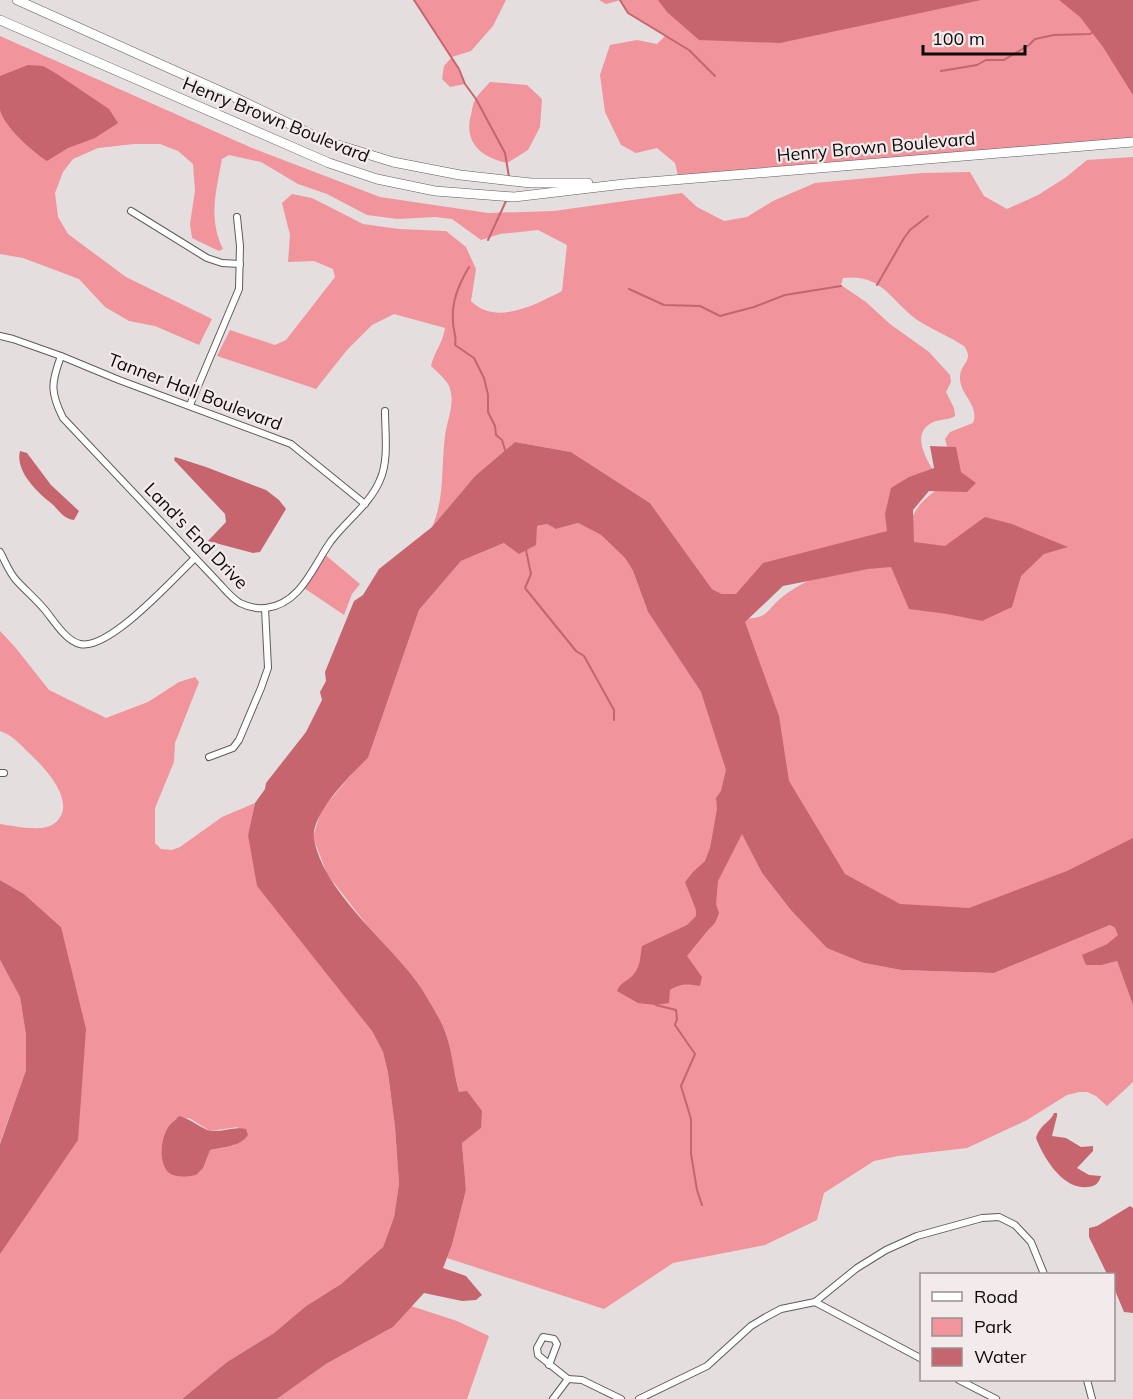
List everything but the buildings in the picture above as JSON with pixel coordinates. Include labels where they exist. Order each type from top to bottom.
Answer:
[{"type":"main road","name":"Henry Brown Boulevard","points":[[17,0],[238,99],[325,141],[393,162],[460,175],[531,183],[624,184]]},
{"type":"main road","name":"Henry Brown Boulevard","points":[[0,20],[329,163],[377,178],[435,191],[514,197],[624,184],[1132,142]]},
{"type":"street","points":[[132,211],[207,258],[222,263],[240,264]]},
{"type":"street","points":[[190,405],[239,289],[237,218]]},
{"type":"street","name":"Tanner Hall Boulevard","points":[[0,336],[61,356],[291,444],[365,504]]},
{"type":"street","name":"Land's End Drive","points":[[61,356],[54,382],[53,398],[63,418],[238,602],[249,607],[266,608]]},
{"type":"street","points":[[209,757],[233,748],[239,741],[261,688],[268,668],[266,608],[275,607],[289,600],[298,592],[332,540],[365,504],[380,481],[384,467],[385,411]]},
{"type":"street","points":[[0,552],[15,578],[36,599],[67,637],[80,644],[92,644],[105,639],[126,624],[195,558]]},
{"type":"street","points":[[639,1399],[706,1366],[752,1326],[781,1308],[815,1302],[857,1268],[886,1250],[917,1236],[982,1218],[999,1217],[1016,1225],[1031,1242],[1043,1273]]},
{"type":"street","points":[[815,1302],[920,1358]]},
{"type":"street","points":[[549,1365],[568,1379],[582,1380],[621,1399]]},
{"type":"street","points":[[553,1399],[568,1379]]},
{"type":"street","points":[[961,1381],[996,1399]]},
{"type":"street","points":[[1087,1381],[1092,1399]]},
{"type":"green space","points":[[414,0],[506,0],[493,26],[471,51],[452,57]]},
{"type":"green space","points":[[599,0],[621,0],[606,4]]},
{"type":"green space","points":[[621,0],[664,0],[832,31],[973,0],[1059,0],[1082,14],[1133,92],[1133,143],[753,175],[680,184],[675,163],[657,148],[636,153],[621,145],[605,112],[600,75],[610,45],[637,40],[657,44],[665,36],[628,13]]},
{"type":"green space","points":[[0,36],[252,148],[380,197],[488,213],[554,211],[682,193],[697,207],[724,221],[747,217],[773,201],[815,183],[922,173],[970,172],[984,196],[1007,209],[1038,195],[1065,178],[1087,160],[1133,157],[1133,861],[956,920],[816,882],[740,619],[763,615],[786,594],[832,570],[916,546],[911,523],[914,513],[928,497],[956,477],[945,439],[950,432],[973,423],[974,411],[960,377],[968,359],[964,346],[912,316],[879,285],[869,280],[843,278],[841,285],[929,352],[950,375],[951,382],[946,392],[954,408],[955,416],[936,421],[924,430],[921,443],[933,470],[892,537],[763,564],[736,595],[722,594],[712,589],[650,503],[571,452],[515,442],[475,476],[432,527],[441,494],[445,436],[452,399],[448,383],[431,366],[445,328],[394,314],[372,325],[347,350],[316,389],[217,356],[230,330],[275,345],[286,340],[335,277],[333,269],[314,261],[288,262],[290,235],[282,203],[292,194],[312,198],[363,224],[399,229],[446,231],[466,247],[476,269],[471,301],[492,312],[516,311],[562,291],[567,245],[538,230],[500,234],[481,240],[452,219],[435,217],[398,219],[367,215],[327,194],[298,184],[261,162],[229,155],[222,159],[216,194],[216,226],[223,249],[219,251],[192,238],[190,224],[195,191],[193,164],[178,151],[160,144],[98,148],[73,159],[63,172],[55,193],[58,217],[68,234],[126,277],[212,319],[199,345],[155,326],[129,321],[105,307],[79,279],[23,258],[0,254]]},
{"type":"green space","points":[[452,57],[465,84],[450,87],[442,79],[444,66]]},
{"type":"green space","points":[[490,82],[527,85],[542,99],[540,127],[528,150],[507,163],[484,154],[473,143],[470,136],[470,119],[474,102]]},
{"type":"green space","points":[[578,523],[601,535],[625,558],[633,571],[648,612],[701,692],[721,739],[742,833],[762,873],[790,909],[864,963],[901,970],[994,973],[1110,925],[1119,935],[1107,944],[1091,951],[1102,965],[1117,961],[1133,1005],[1133,1082],[1107,1106],[1096,1096],[1087,1092],[1079,1092],[1067,1095],[1027,1120],[967,1148],[874,1161],[824,1193],[817,1220],[765,1245],[673,1263],[604,1309],[447,1258],[466,1190],[462,1143],[481,1128],[459,1092],[446,1033],[415,979],[366,924],[327,874],[313,837],[321,811],[368,758],[419,610],[461,561],[537,526],[547,524],[556,529]]},
{"type":"green space","points":[[323,553],[360,584],[352,594],[344,615],[301,586]]},
{"type":"green space","points":[[0,631],[49,690],[106,718],[148,702],[179,682],[195,677],[199,682],[175,743],[174,762],[155,808],[155,843],[161,849],[172,850],[180,847],[222,817],[255,803],[248,835],[383,1052],[395,1127],[399,1184],[394,1217],[383,1247],[341,1284],[306,1306],[274,1333],[227,1362],[182,1399],[0,1399],[0,1254],[4,1247],[61,927],[24,894],[0,880],[0,824],[28,828],[50,826],[61,815],[63,806],[57,786],[43,767],[16,740],[0,731]],"holes":[[[189,1118],[210,1131],[238,1127],[235,1145],[210,1150],[169,1126],[176,1119]]]},
{"type":"green space","points":[[0,960],[20,997],[26,1035],[26,1070],[0,1143]]},
{"type":"green space","points":[[411,1306],[457,1321],[489,1336],[467,1399],[277,1399],[326,1364],[393,1327]]},
{"type":"water","points":[[658,0],[981,0],[780,43],[699,40],[667,12]]},
{"type":"water","points":[[1059,0],[1133,0],[1133,95],[1103,47],[1080,17]]},
{"type":"water","points":[[28,65],[43,66],[57,74],[109,109],[118,123],[95,138],[68,148],[47,161],[34,152],[12,130],[0,109],[0,76]]},
{"type":"water","points":[[515,442],[571,452],[650,503],[712,589],[722,594],[736,594],[763,563],[887,531],[885,514],[891,488],[909,477],[934,468],[930,446],[956,447],[961,472],[976,483],[967,492],[929,491],[913,510],[914,542],[945,546],[985,517],[1012,524],[1068,547],[1044,554],[1021,576],[1012,607],[982,621],[909,609],[891,567],[868,569],[783,586],[745,622],[779,716],[789,781],[845,874],[900,904],[969,908],[1067,871],[1133,838],[1133,1005],[1117,961],[1102,965],[1086,965],[1082,955],[1107,944],[1118,935],[1115,928],[1110,925],[994,973],[901,970],[864,963],[827,948],[790,909],[762,873],[742,834],[718,881],[716,904],[719,913],[715,923],[687,956],[702,977],[700,986],[678,986],[670,990],[669,1003],[656,1005],[638,1003],[617,991],[636,971],[642,946],[687,925],[696,916],[696,910],[685,882],[705,861],[710,848],[717,809],[716,798],[721,791],[726,770],[701,692],[648,612],[633,571],[625,558],[601,535],[578,523],[556,529],[547,524],[537,526],[536,545],[519,554],[504,543],[461,561],[419,610],[368,758],[333,796],[318,818],[314,829],[314,839],[329,877],[356,913],[422,990],[446,1034],[459,1092],[467,1091],[482,1111],[481,1128],[462,1143],[466,1190],[452,1245],[443,1268],[466,1276],[482,1295],[476,1300],[462,1301],[424,1293],[393,1327],[326,1364],[277,1399],[182,1399],[227,1362],[274,1333],[306,1306],[341,1284],[383,1247],[394,1217],[399,1184],[395,1127],[383,1052],[372,1031],[257,886],[248,835],[255,803],[265,789],[266,783],[306,732],[322,700],[320,692],[326,681],[325,672],[354,601],[363,595],[379,569],[432,527],[475,476]]},
{"type":"water","points":[[20,451],[27,453],[51,485],[79,511],[74,520],[64,516],[28,480],[19,459]]},
{"type":"water","points":[[175,457],[266,490],[279,500],[286,509],[260,552],[253,553],[208,541],[226,522],[225,514],[174,460]]},
{"type":"water","points":[[0,880],[24,894],[61,927],[86,1029],[78,1140],[0,1254],[0,1144],[26,1070],[26,1035],[20,997],[0,960]]},
{"type":"water","points":[[1054,1113],[1057,1113],[1057,1116],[1052,1136],[1066,1138],[1081,1147],[1093,1146],[1093,1151],[1077,1168],[1089,1175],[1101,1176],[1098,1183],[1090,1187],[1078,1187],[1062,1178],[1049,1163],[1036,1138],[1040,1129]]},
{"type":"water","points":[[179,1116],[211,1131],[242,1128],[246,1129],[248,1135],[236,1144],[210,1150],[203,1168],[196,1175],[185,1177],[174,1175],[165,1167],[162,1149],[166,1131]]},
{"type":"water","points":[[1130,1206],[1133,1208],[1133,1313],[1124,1312],[1115,1290],[1115,1273],[1107,1273],[1089,1237],[1089,1228],[1097,1226]]},
{"type":"waterway","points":[[414,0],[459,69],[465,84],[476,99],[505,153],[509,177]]},
{"type":"waterway","points":[[620,0],[628,13],[689,50],[715,76]]},
{"type":"waterway","points":[[941,71],[977,65],[986,60],[1004,60],[1035,39],[1093,32]]},
{"type":"waterway","points":[[488,240],[506,201]]},
{"type":"waterway","points":[[877,285],[904,238],[910,230],[928,216]]},
{"type":"waterway","points":[[469,267],[459,287],[453,307],[455,345],[474,358],[484,378],[488,395],[488,412],[495,426],[496,435],[502,440],[505,450]]},
{"type":"waterway","points":[[629,289],[664,305],[700,306],[720,316],[754,307],[785,295],[841,286]]},
{"type":"waterway","points":[[526,550],[531,574],[525,588],[576,651],[584,656],[614,710],[614,720]]},
{"type":"waterway","points":[[656,1005],[676,1010],[675,1025],[695,1054],[681,1086],[691,1119],[691,1154],[702,1205]]}]
